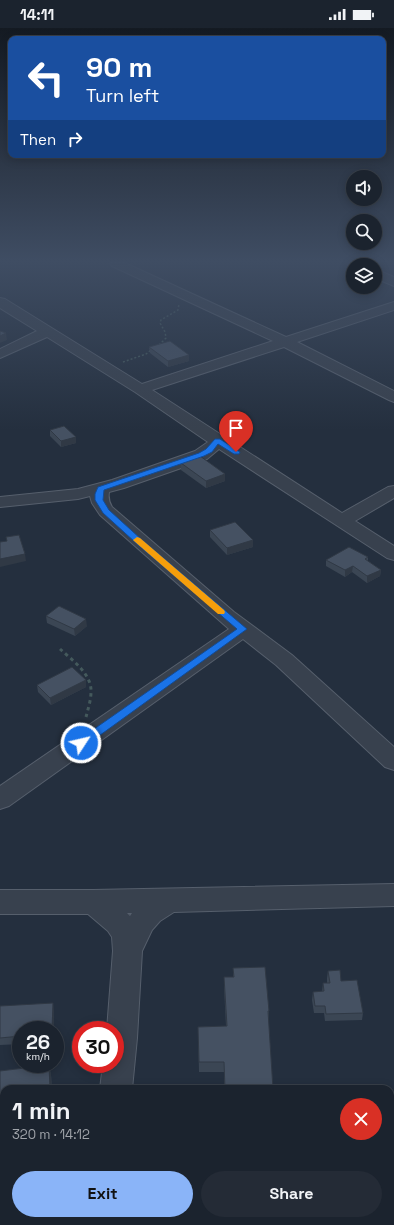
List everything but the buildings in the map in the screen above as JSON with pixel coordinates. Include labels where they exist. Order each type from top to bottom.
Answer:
[{"type":"street","points":[[26,319],[108,368],[218,441],[394,554]]},
{"type":"street","points":[[235,319],[286,342],[394,397]]},
{"type":"street","points":[[140,389],[355,319]]},
{"type":"street","points":[[0,354],[46,332]]},
{"type":"street","points":[[0,502],[78,494],[101,488],[201,455],[209,450],[218,441]]},
{"type":"street","points":[[101,488],[98,494],[99,500],[106,511],[139,542],[243,629],[284,660],[394,761]]},
{"type":"street","points":[[342,520],[394,491]]},
{"type":"street","points":[[0,799],[243,629]]},
{"type":"street","points":[[0,902],[93,902],[394,895]]},
{"type":"street","points":[[128,950],[141,922],[150,913],[169,900]]},
{"type":"street","points":[[93,902],[119,923],[124,932],[128,950],[121,1051],[117,1085]]},
{"type":"path","points":[[108,368],[146,354],[162,344],[166,338],[165,332],[160,323],[163,319]]},
{"type":"path","points":[[60,649],[88,678],[91,685],[91,693],[81,743]]},
{"type":"slow traffic","points":[[137,540],[221,612]]},
{"type":"route","points":[[81,743],[243,629],[139,542],[106,511],[100,504],[99,500],[98,494],[101,488],[118,484],[201,455],[214,446],[218,441],[236,452]]}]
